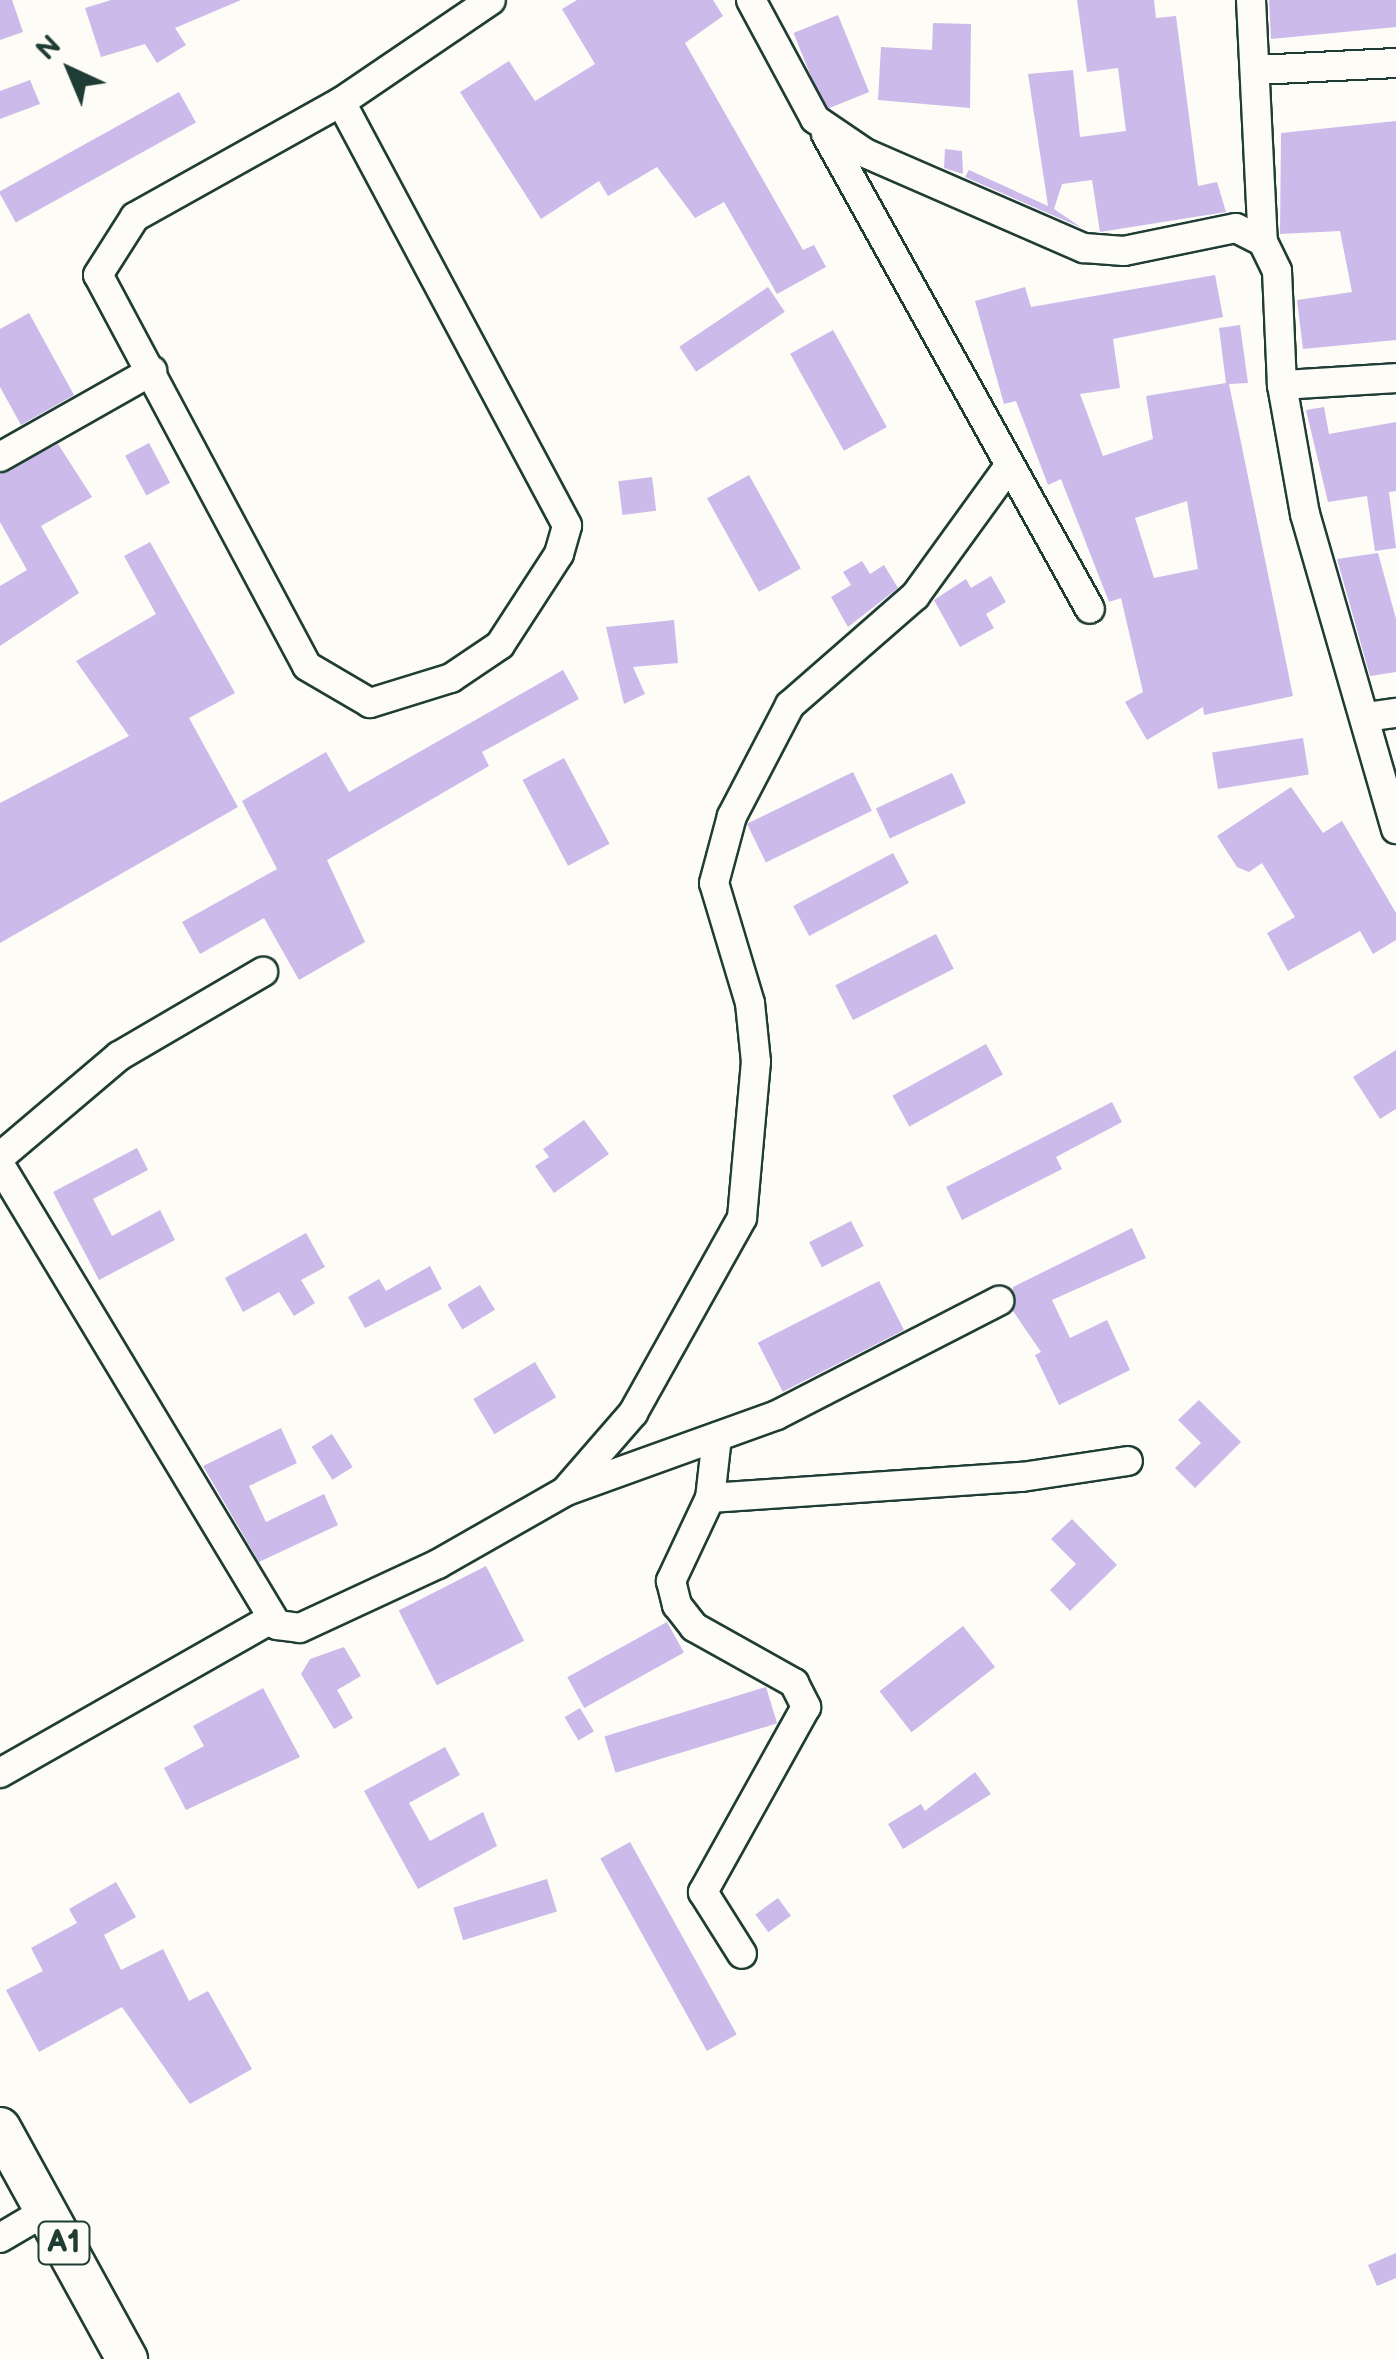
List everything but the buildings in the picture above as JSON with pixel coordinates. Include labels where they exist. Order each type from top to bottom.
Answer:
[{"type":"highway","name":"A1","points":[[0,2128],[127,2359]]},
{"type":"street","points":[[340,102],[562,512],[559,554],[500,645],[451,678],[370,703],[337,690],[308,666],[98,275],[106,250],[135,216],[340,102],[491,0]]},
{"type":"street","points":[[752,0],[815,119],[860,183],[1007,469],[1090,608]]},
{"type":"street","points":[[1251,0],[1258,70],[1263,242],[1277,271],[1282,385],[1305,514],[1396,829]]},
{"type":"street","points":[[1258,70],[1396,63]]},
{"type":"street","points":[[815,119],[864,153],[1084,248],[1124,251],[1236,228],[1263,242]]},
{"type":"street","points":[[3,448],[152,371]]},
{"type":"street","points":[[1282,385],[1396,378]]},
{"type":"street","points":[[566,1490],[632,1413],[742,1218],[756,1062],[750,1003],[714,883],[732,816],[790,704],[915,596],[1007,469]]},
{"type":"street","points":[[1366,718],[1396,713]]},
{"type":"street","points":[[263,972],[119,1056],[0,1161],[271,1618],[300,1628],[566,1490],[718,1437],[1000,1302]]},
{"type":"street","points":[[718,1437],[710,1498],[678,1550],[677,1605],[694,1626],[794,1683],[806,1708],[703,1892],[742,1954]]},
{"type":"street","points":[[710,1498],[1022,1478],[1128,1460]]},
{"type":"street","points":[[0,1773],[271,1618]]},
{"type":"street","points":[[0,2238],[46,2211]]}]
